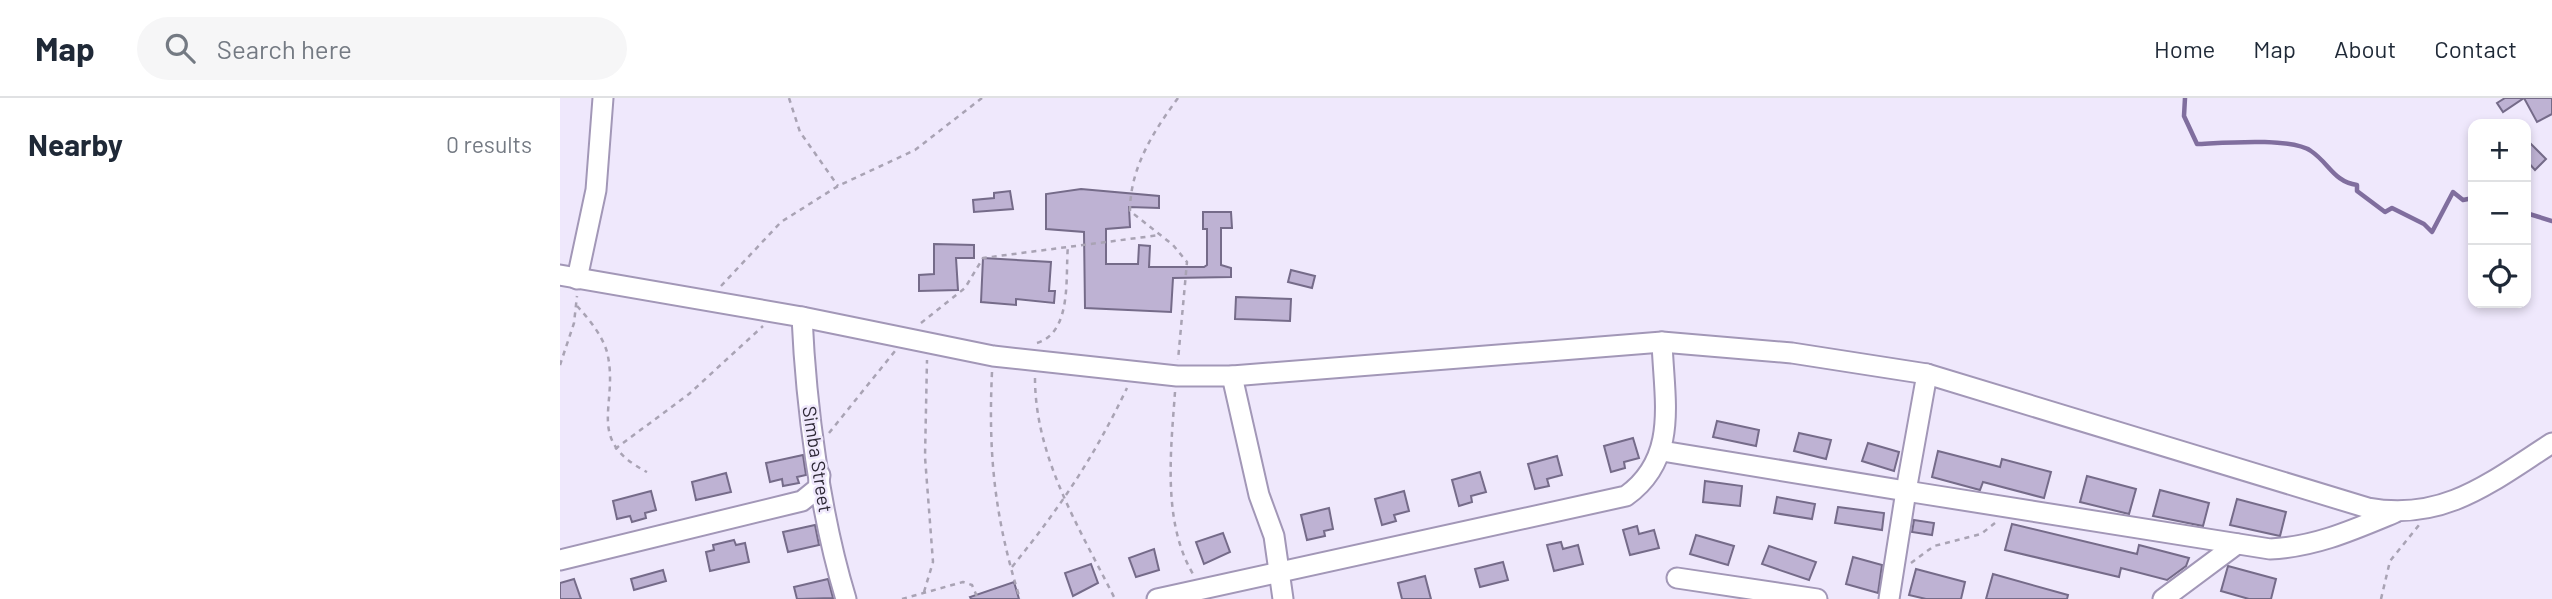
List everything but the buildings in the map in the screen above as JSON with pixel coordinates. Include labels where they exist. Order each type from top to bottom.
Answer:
[{"type":"street","points":[[603,98],[596,190],[569,277],[802,317],[993,356],[1034,352],[1134,372],[1177,376],[1232,376],[1662,342],[1846,359],[1927,374],[2368,508],[2395,513]]},
{"type":"street","name":"Simba Street","points":[[802,317],[808,407],[834,561],[846,599]]},
{"type":"street","points":[[1157,599],[1608,503],[1626,496],[1643,485],[1655,469],[1662,451],[1665,409],[1662,342]]},
{"type":"street","points":[[1889,599],[1927,374]]},
{"type":"street","points":[[1232,376],[1259,495],[1274,536],[1283,599]]},
{"type":"street","points":[[1662,451],[2270,549],[2295,548],[2332,539],[2395,513],[2437,508],[2482,488],[2552,443]]},
{"type":"street","points":[[560,561],[802,501],[818,488],[820,474]]},
{"type":"street","points":[[2164,599],[2237,544]]},
{"type":"street","points":[[1677,578],[1817,599]]},
{"type":"path","points":[[789,98],[800,132],[838,186]]},
{"type":"path","points":[[706,301],[781,222],[838,186],[915,150],[982,98]]},
{"type":"path","points":[[1178,98],[1138,163],[1130,190],[1130,211],[1173,245],[1187,262],[1171,439],[1174,506],[1179,540],[1188,564],[1202,588]]},
{"type":"path","points":[[816,450],[905,339],[926,318],[965,288],[983,258],[1160,235]]},
{"type":"path","points":[[1068,246],[1068,290],[1063,314],[1034,352],[1036,416],[1065,501],[1115,599]]},
{"type":"path","points":[[569,277],[578,306],[592,323],[607,353],[608,424],[615,449],[629,463],[647,472]]},
{"type":"path","points":[[560,365],[578,306]]},
{"type":"path","points":[[615,449],[689,394],[777,313]]},
{"type":"path","points":[[924,592],[933,562],[925,457],[928,342]]},
{"type":"path","points":[[993,356],[989,433],[993,492],[1020,599]]},
{"type":"path","points":[[1011,568],[1065,501],[1100,444],[1134,372]]},
{"type":"path","points":[[2381,599],[2390,561],[2437,508]]},
{"type":"path","points":[[1893,572],[1934,546],[1981,534],[2013,509]]},
{"type":"path","points":[[902,599],[963,582],[972,585],[978,599]]},
{"type":"waterway","points":[[2185,98],[2184,116],[2197,144],[2273,142],[2301,147],[2311,151],[2343,180],[2357,185],[2357,191],[2385,212],[2392,208],[2424,224],[2432,232],[2453,192],[2463,200],[2468,199]]},
{"type":"waterway","points":[[2531,215],[2552,221]]}]
